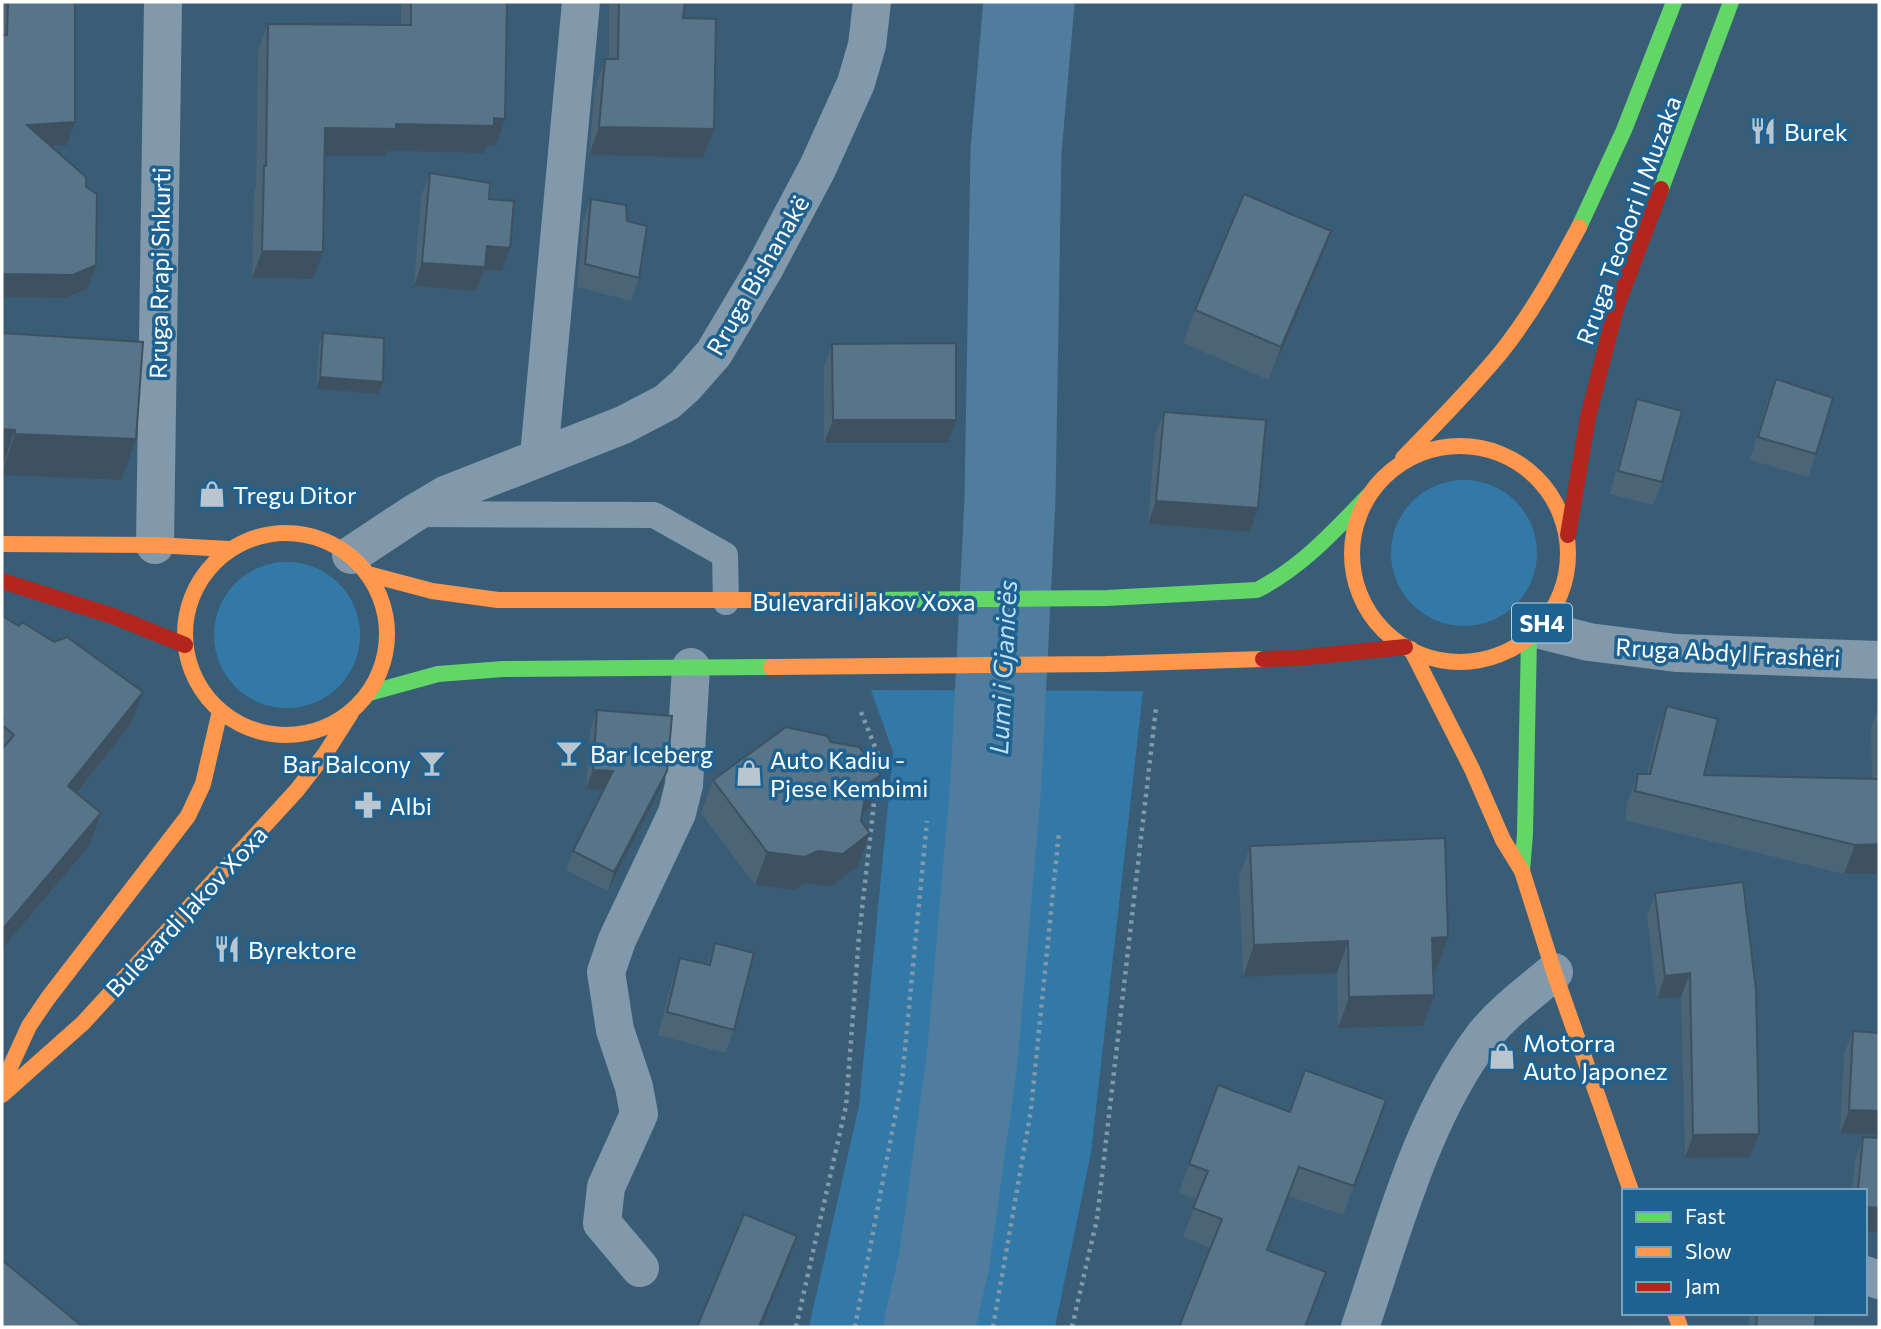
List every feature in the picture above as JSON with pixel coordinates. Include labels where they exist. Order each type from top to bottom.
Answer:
[{"type":"main road","name":"Rruga Teodori II Muzaka","points":[[1387,474],[1480,378],[1517,331],[1569,245],[1598,190],[1631,115],[1674,2]]},
{"type":"main road","name":"Rruga Teodori II Muzaka","points":[[1567,541],[1588,416],[1616,308],[1731,2]]},
{"type":"main road","name":"SH4","points":[[1446,447],[1472,447],[1497,453],[1532,472],[1549,492],[1561,516],[1567,541],[1567,569],[1559,598],[1533,633],[1512,649],[1471,661],[1430,658],[1394,639],[1375,620],[1361,598],[1353,572],[1354,533],[1362,507],[1387,474],[1409,459],[1446,447]]},
{"type":"main road","name":"Bulevardi Jakov Xoxa","points":[[359,565],[393,582],[463,598],[726,602],[914,601],[1107,598],[1257,590],[1292,570],[1369,495]]},
{"type":"main road","points":[[291,533],[333,543],[359,565],[380,596],[387,620],[387,646],[381,671],[369,693],[352,711],[332,724],[310,733],[286,736],[262,733],[239,724],[219,711],[196,681],[185,645],[185,623],[189,602],[206,573],[229,549],[248,539],[291,533]]},
{"type":"main road","points":[[2,544],[155,545],[229,549]]},
{"type":"main road","points":[[2,582],[113,616],[185,645]]},
{"type":"main road","name":"SH4","points":[[1522,871],[1533,633]]},
{"type":"main road","points":[[369,693],[438,674],[503,670],[1105,664],[1297,659],[1408,648]]},
{"type":"main road","name":"SH4","points":[[1408,648],[1472,769],[1503,839],[1522,871],[1554,972],[1630,1189]]},
{"type":"main road","name":"Bulevardi Jakov Xoxa","points":[[2,1085],[29,1026],[48,998],[188,816],[203,784],[219,711]]},
{"type":"main road","name":"Bulevardi Jakov Xoxa","points":[[2,1095],[83,1023],[297,790],[325,754],[352,711]]},
{"type":"street","name":"Rruga Rrapi Shkurti","points":[[155,545],[163,2]]},
{"type":"street","points":[[539,456],[581,2]]},
{"type":"street","name":"Rruga Bishanakë","points":[[359,565],[412,514],[445,495],[623,425],[667,402],[685,386],[714,353],[764,269],[839,123],[856,83],[867,45],[872,2]]},
{"type":"street","name":"Rruga Abdyl Frashëri","points":[[1533,633],[1676,653],[1879,660]]},
{"type":"street","points":[[640,1268],[602,1223],[606,1187],[639,1114],[634,1087],[615,1030],[606,972],[617,940],[677,813],[684,785],[691,667]]},
{"type":"street","points":[[1360,1327],[1429,1132],[1463,1066],[1507,1010],[1554,972]]},
{"type":"lane","points":[[412,514],[654,515],[725,555],[726,602]]},
{"type":"path","points":[[1072,1327],[1097,1219],[1161,662]]},
{"type":"path","points":[[796,1327],[846,1106],[859,936],[879,757],[842,665]]},
{"type":"path","points":[[855,1327],[902,1080],[927,821]]},
{"type":"path","points":[[993,1327],[1031,1110],[1059,832]]},
{"type":"shaded area","points":[[1464,480],[1492,485],[1516,501],[1532,525],[1537,553],[1532,581],[1516,605],[1492,621],[1464,626],[1436,621],[1412,605],[1396,581],[1391,553],[1396,525],[1412,501],[1436,485]]},
{"type":"shaded area","points":[[287,562],[315,567],[339,583],[355,607],[360,635],[355,663],[339,687],[315,703],[287,708],[259,703],[235,687],[219,663],[214,635],[219,607],[235,583],[259,567]]},
{"type":"shaded area","points":[[871,690],[1143,691],[1091,1153],[1055,1327],[809,1327],[859,1106],[893,752]]},
{"type":"building","points":[[8,2],[75,2],[75,122],[27,125],[86,177],[86,187],[97,194],[96,265],[73,275],[2,274],[2,35],[7,35]]},
{"type":"building","points":[[411,2],[507,2],[505,119],[494,118],[494,126],[396,124],[396,129],[325,128],[323,252],[262,251],[268,24],[411,25]]},
{"type":"building","points":[[619,2],[685,2],[683,18],[716,19],[714,129],[599,127],[605,59],[618,59]]},
{"type":"building","points":[[430,173],[490,183],[489,199],[514,201],[510,248],[487,246],[485,267],[422,263]]},
{"type":"building","points":[[1244,194],[1331,231],[1281,347],[1195,310]]},
{"type":"building","points":[[591,199],[626,205],[627,221],[647,226],[639,278],[585,264]]},
{"type":"building","points":[[2,333],[143,342],[136,439],[15,434],[15,430],[2,429]]},
{"type":"building","points":[[323,333],[384,338],[383,382],[320,377]]},
{"type":"building","points":[[956,343],[956,420],[833,420],[832,344]]},
{"type":"building","points":[[1776,379],[1833,398],[1816,454],[1758,437]]},
{"type":"building","points":[[1637,399],[1682,411],[1662,482],[1618,471]]},
{"type":"building","points":[[1164,412],[1266,420],[1258,508],[1156,501]]},
{"type":"building","points":[[2,616],[19,626],[22,622],[54,642],[67,637],[143,692],[68,786],[101,813],[2,930],[2,749],[14,735],[2,725]]},
{"type":"building","points":[[1667,706],[1718,719],[1704,775],[1879,779],[1879,844],[1855,845],[1635,791],[1638,774],[1650,774]]},
{"type":"building","points":[[597,710],[672,716],[667,771],[614,872],[573,851],[613,771],[593,770]]},
{"type":"building","points":[[786,727],[827,736],[831,742],[859,747],[881,775],[867,784],[861,821],[870,833],[843,854],[818,851],[805,857],[767,852],[713,780]]},
{"type":"building","points":[[1445,838],[1448,937],[1432,938],[1434,995],[1349,997],[1348,941],[1254,945],[1250,846]]},
{"type":"building","points":[[1743,882],[1756,990],[1759,1134],[1693,1135],[1690,973],[1665,976],[1655,893]]},
{"type":"building","points":[[715,943],[754,953],[734,1030],[667,1012],[680,958],[710,965]]},
{"type":"building","points":[[1853,1031],[1879,1033],[1879,1111],[1849,1110]]},
{"type":"building","points":[[1305,1070],[1386,1100],[1354,1186],[1299,1167],[1267,1250],[1326,1272],[1305,1327],[1179,1327],[1222,1219],[1193,1208],[1208,1171],[1189,1164],[1218,1085],[1290,1112]]},
{"type":"building","points":[[1863,1137],[1879,1138],[1879,1208],[1867,1207],[1867,1189],[1858,1189]]},
{"type":"building","points":[[744,1214],[797,1236],[759,1327],[697,1327]]},
{"type":"building","points":[[2,1260],[83,1327],[2,1327]]},
{"type":"building","points":[[1757,1315],[1816,1315],[1815,1327],[1756,1327]]},
{"type":"waterway","name":"Lumi i Gjanicës","points":[[929,1327],[944,1262],[972,1060],[996,782],[1010,499],[1016,151],[1029,2]]},
{"type":"traffic: fast","points":[[1579,227],[1624,130],[1674,2]]},
{"type":"traffic: fast","points":[[1661,189],[1731,2]]},
{"type":"traffic: fast","points":[[871,600],[1107,598],[1257,590],[1289,571],[1330,535],[1369,495]]},
{"type":"traffic: fast","points":[[1522,871],[1529,637]]},
{"type":"traffic: fast","points":[[369,693],[438,674],[503,669],[771,667]]},
{"type":"traffic: slow","points":[[1403,458],[1466,392],[1513,337],[1579,227]]},
{"type":"traffic: slow","points":[[1460,446],[1501,454],[1520,464],[1536,478],[1550,494],[1560,513],[1568,554],[1560,595],[1550,614],[1536,630],[1520,644],[1501,654],[1460,662],[1419,654],[1400,644],[1384,630],[1370,614],[1360,595],[1352,554],[1360,513],[1370,494],[1384,478],[1400,464],[1419,454],[1460,446]]},
{"type":"traffic: slow","points":[[286,533],[325,540],[358,562],[380,595],[387,634],[380,673],[358,706],[325,728],[286,735],[247,728],[214,706],[192,673],[185,634],[192,595],[214,562],[247,540],[286,533]]},
{"type":"traffic: slow","points":[[2,544],[155,545],[229,549]]},
{"type":"traffic: slow","points":[[368,574],[432,591],[498,600],[871,600]]},
{"type":"traffic: slow","points":[[1411,649],[1472,769],[1503,840],[1522,871],[1554,972],[1630,1189]]},
{"type":"traffic: slow","points":[[771,667],[1106,664],[1263,659]]},
{"type":"traffic: slow","points":[[2,1085],[29,1026],[48,998],[188,816],[203,784],[220,711]]},
{"type":"traffic: slow","points":[[2,1095],[83,1023],[297,790],[325,754],[351,713]]},
{"type":"traffic: slow","points":[[1676,1315],[1680,1327]]},
{"type":"traffic: jam","points":[[1568,535],[1588,417],[1616,308],[1661,189]]},
{"type":"traffic: jam","points":[[2,581],[113,616],[185,645]]},
{"type":"traffic: jam","points":[[1263,659],[1405,647]]},
{"type":"place","name":"Burek","points":[[1763,131]]},
{"type":"place","name":"Tregu Ditor","points":[[212,494]]},
{"type":"place","name":"Bar Iceberg","points":[[569,753]]},
{"type":"place","name":"Bar Balcony","points":[[432,763]]},
{"type":"place","name":"Auto Kadiu - Pjese Kembimi","points":[[749,773]]},
{"type":"place","name":"Albi","points":[[368,805]]},
{"type":"place","name":"Byrektore","points":[[227,949]]},
{"type":"place","name":"Motorra Auto Japonez","points":[[1502,1056]]}]
